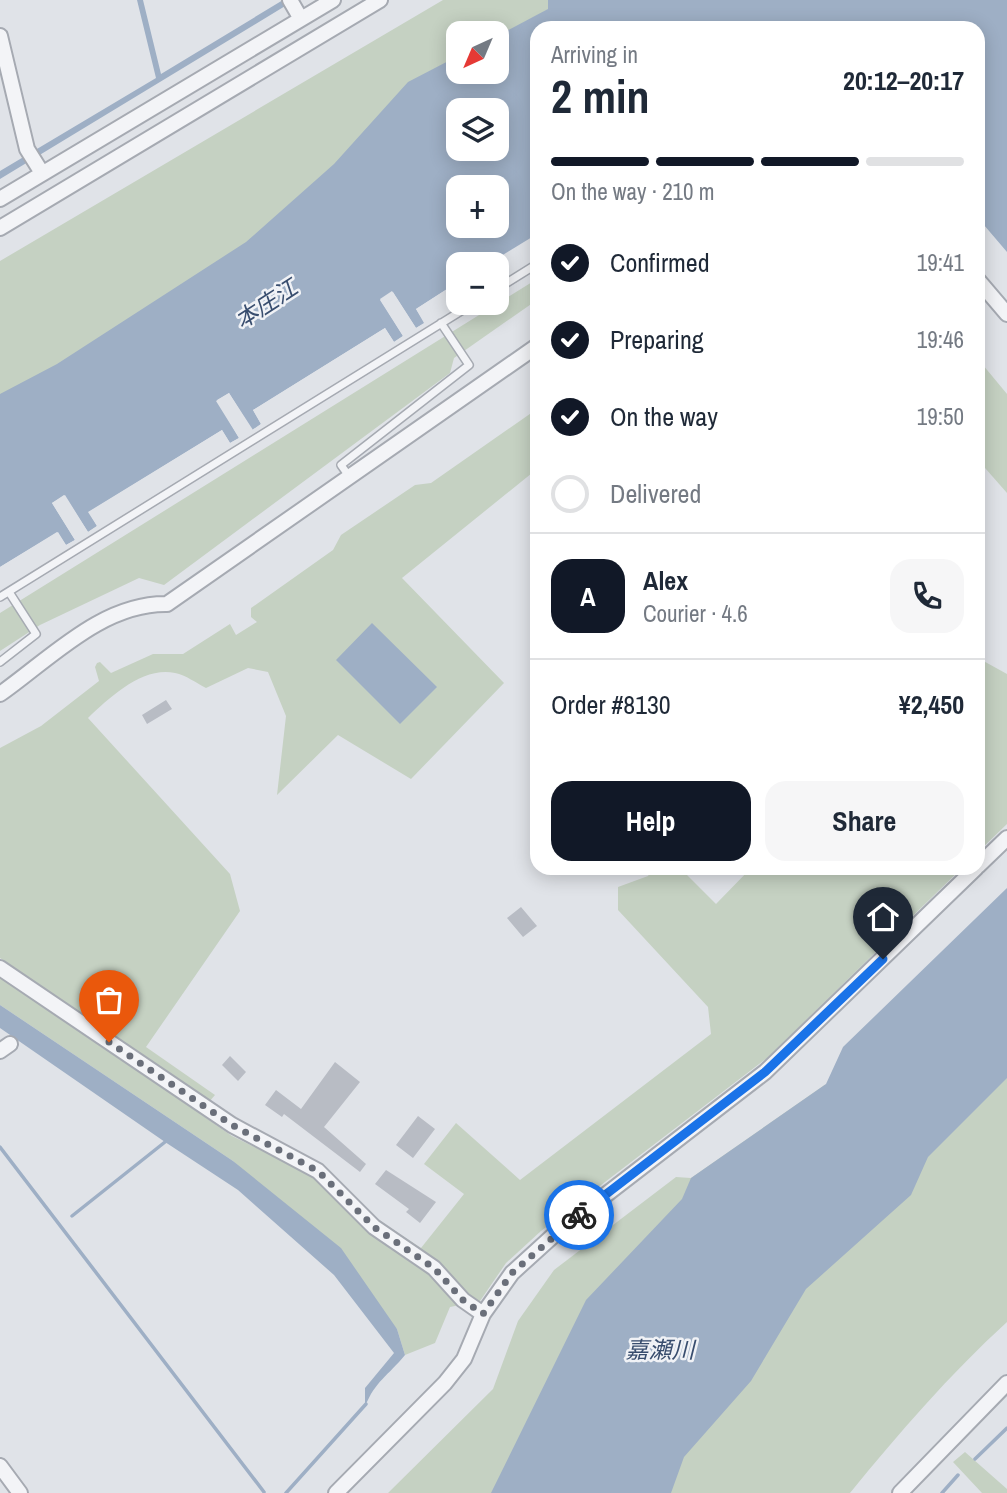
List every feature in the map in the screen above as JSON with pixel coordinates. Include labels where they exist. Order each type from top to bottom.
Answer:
[{"type":"street","points":[[0,199],[39,169],[296,9],[332,0]]},
{"type":"street","points":[[0,228],[380,0]]},
{"type":"street","points":[[0,37],[27,149],[39,169]]},
{"type":"street","points":[[985,288],[1007,314]]},
{"type":"street","points":[[0,694],[68,642],[117,614],[136,606],[167,604],[530,351]]},
{"type":"street","points":[[985,859],[1007,838]]},
{"type":"street","points":[[336,1493],[445,1383],[464,1359],[483,1314],[512,1273],[546,1241],[765,1072],[969,875]]},
{"type":"street","points":[[0,968],[232,1125],[318,1171],[374,1227],[434,1268],[463,1300],[483,1314]]},
{"type":"street","points":[[900,1493],[1007,1383]]},
{"type":"street","points":[[0,1466],[20,1493]]},
{"type":"lane","points":[[509,282],[530,268]]},
{"type":"lane","points":[[0,597],[454,315]]},
{"type":"lane","points":[[346,472],[341,465],[469,365],[441,323]]},
{"type":"lane","points":[[0,663],[36,635],[9,592]]},
{"type":"green space","points":[[443,0],[680,0],[573,21],[530,21],[530,59],[509,73],[509,21],[446,21],[446,84],[494,84],[473,98],[446,98],[446,117],[0,426],[0,261]]},
{"type":"green space","points":[[530,283],[530,305],[454,358],[450,373],[164,585],[139,578],[40,625],[0,651],[0,613],[479,315],[509,315],[509,296]]},
{"type":"green space","points":[[985,367],[1007,394],[1007,493],[985,468]]},
{"type":"green space","points":[[530,414],[530,475],[402,578],[504,683],[411,779],[338,735],[277,795],[286,716],[268,672],[248,668],[206,688],[179,674],[151,674],[128,685],[88,718],[230,874],[240,911],[146,1047],[215,1095],[209,1102],[0,958],[0,748],[41,726],[99,681],[95,667],[97,663],[100,662],[111,673],[153,654],[183,654],[230,624],[236,635],[257,622],[251,617],[251,608],[333,550],[341,535],[415,485],[431,483]]},
{"type":"green space","points":[[985,662],[1007,674],[1007,824],[985,845]]},
{"type":"green space","points":[[687,875],[716,904],[744,875],[955,875],[767,1058],[541,1231],[506,1263],[480,1301],[450,1307],[435,1343],[405,1355],[397,1329],[233,1161],[0,1005],[0,975],[232,1136],[314,1176],[327,1172],[374,1217],[421,1248],[464,1194],[424,1164],[456,1123],[520,1180],[711,1034],[708,1007],[618,910],[618,887],[648,876]]},
{"type":"green space","points":[[1007,1049],[1007,1322],[925,1405],[850,1493],[635,1493],[656,1426]]},
{"type":"green space","points":[[826,1084],[527,1493],[388,1493],[493,1389],[518,1321],[554,1270],[676,1177],[691,1178]]},
{"type":"green space","points":[[965,1452],[1007,1489],[1007,1493],[982,1493],[953,1462]]},
{"type":"water","points":[[137,0],[143,0],[161,74],[283,0],[295,0],[0,179],[0,171],[156,78]]},
{"type":"water","name":"本庄江","points":[[548,0],[1007,0],[1007,252],[985,226],[985,21],[530,21],[530,238],[508,252],[446,252],[446,290],[416,309],[425,323],[416,328],[393,292],[380,300],[403,336],[394,342],[385,328],[253,410],[261,424],[252,430],[229,393],[217,400],[239,438],[230,443],[222,430],[89,512],[97,526],[88,532],[64,495],[52,503],[75,540],[66,545],[57,532],[0,567],[0,394],[57,364],[246,242],[334,164],[408,82],[446,62],[446,84],[509,84],[509,30],[548,9]]},
{"type":"water","points":[[372,623],[437,687],[400,724],[336,660]]},
{"type":"water","name":"嘉瀬川","points":[[1007,888],[1007,1078],[928,1157],[911,1195],[806,1289],[751,1381],[684,1457],[671,1493],[491,1493],[586,1300],[682,1199],[691,1178],[826,1084],[843,1047]]},
{"type":"water","points":[[0,1005],[233,1161],[341,1248],[397,1329],[405,1355],[378,1385],[365,1407],[365,1388],[394,1353],[334,1275],[238,1190],[0,1028]]},
{"type":"pier","points":[[446,290],[446,294],[421,310],[428,324],[417,332],[413,331],[391,296],[385,300],[406,335],[405,339],[393,345],[384,333],[257,412],[265,425],[254,433],[249,432],[228,398],[221,402],[243,436],[242,440],[230,447],[221,434],[93,513],[100,527],[90,535],[85,534],[64,500],[57,504],[79,538],[78,542],[66,549],[57,536],[0,571],[0,567],[58,532],[66,545],[75,540],[52,503],[65,495],[88,532],[97,526],[88,512],[222,430],[230,443],[239,438],[216,401],[229,393],[253,430],[261,424],[253,410],[385,328],[394,342],[403,336],[380,299],[392,291],[416,328],[424,323],[416,309]]},
{"type":"building","points":[[166,700],[172,709],[147,724],[142,715]]},
{"type":"building","points":[[521,907],[537,926],[523,937],[507,918]]},
{"type":"building","points":[[230,1056],[246,1072],[238,1081],[222,1065]]},
{"type":"building","points":[[335,1062],[360,1082],[324,1127],[366,1164],[360,1172],[284,1114],[282,1117],[265,1105],[276,1090],[301,1109]]},
{"type":"building","points":[[418,1116],[435,1129],[413,1158],[396,1145]]},
{"type":"building","points":[[386,1170],[436,1202],[420,1223],[406,1212],[409,1209],[375,1184]]},
{"type":"waterway","points":[[72,1216],[165,1142]]},
{"type":"waterway","points":[[0,1147],[264,1492]]},
{"type":"waterway","points":[[286,1493],[366,1404]]},
{"type":"waterway","points":[[975,1459],[1007,1428]]},
{"type":"waterway","points":[[942,1493],[958,1475]]},
{"type":"way so far","points":[[109,1042],[232,1125],[318,1171],[374,1227],[414,1252],[434,1268],[463,1300],[483,1314],[512,1273],[579,1215]]},
{"type":"route","points":[[579,1215],[765,1072],[883,959]]}]
